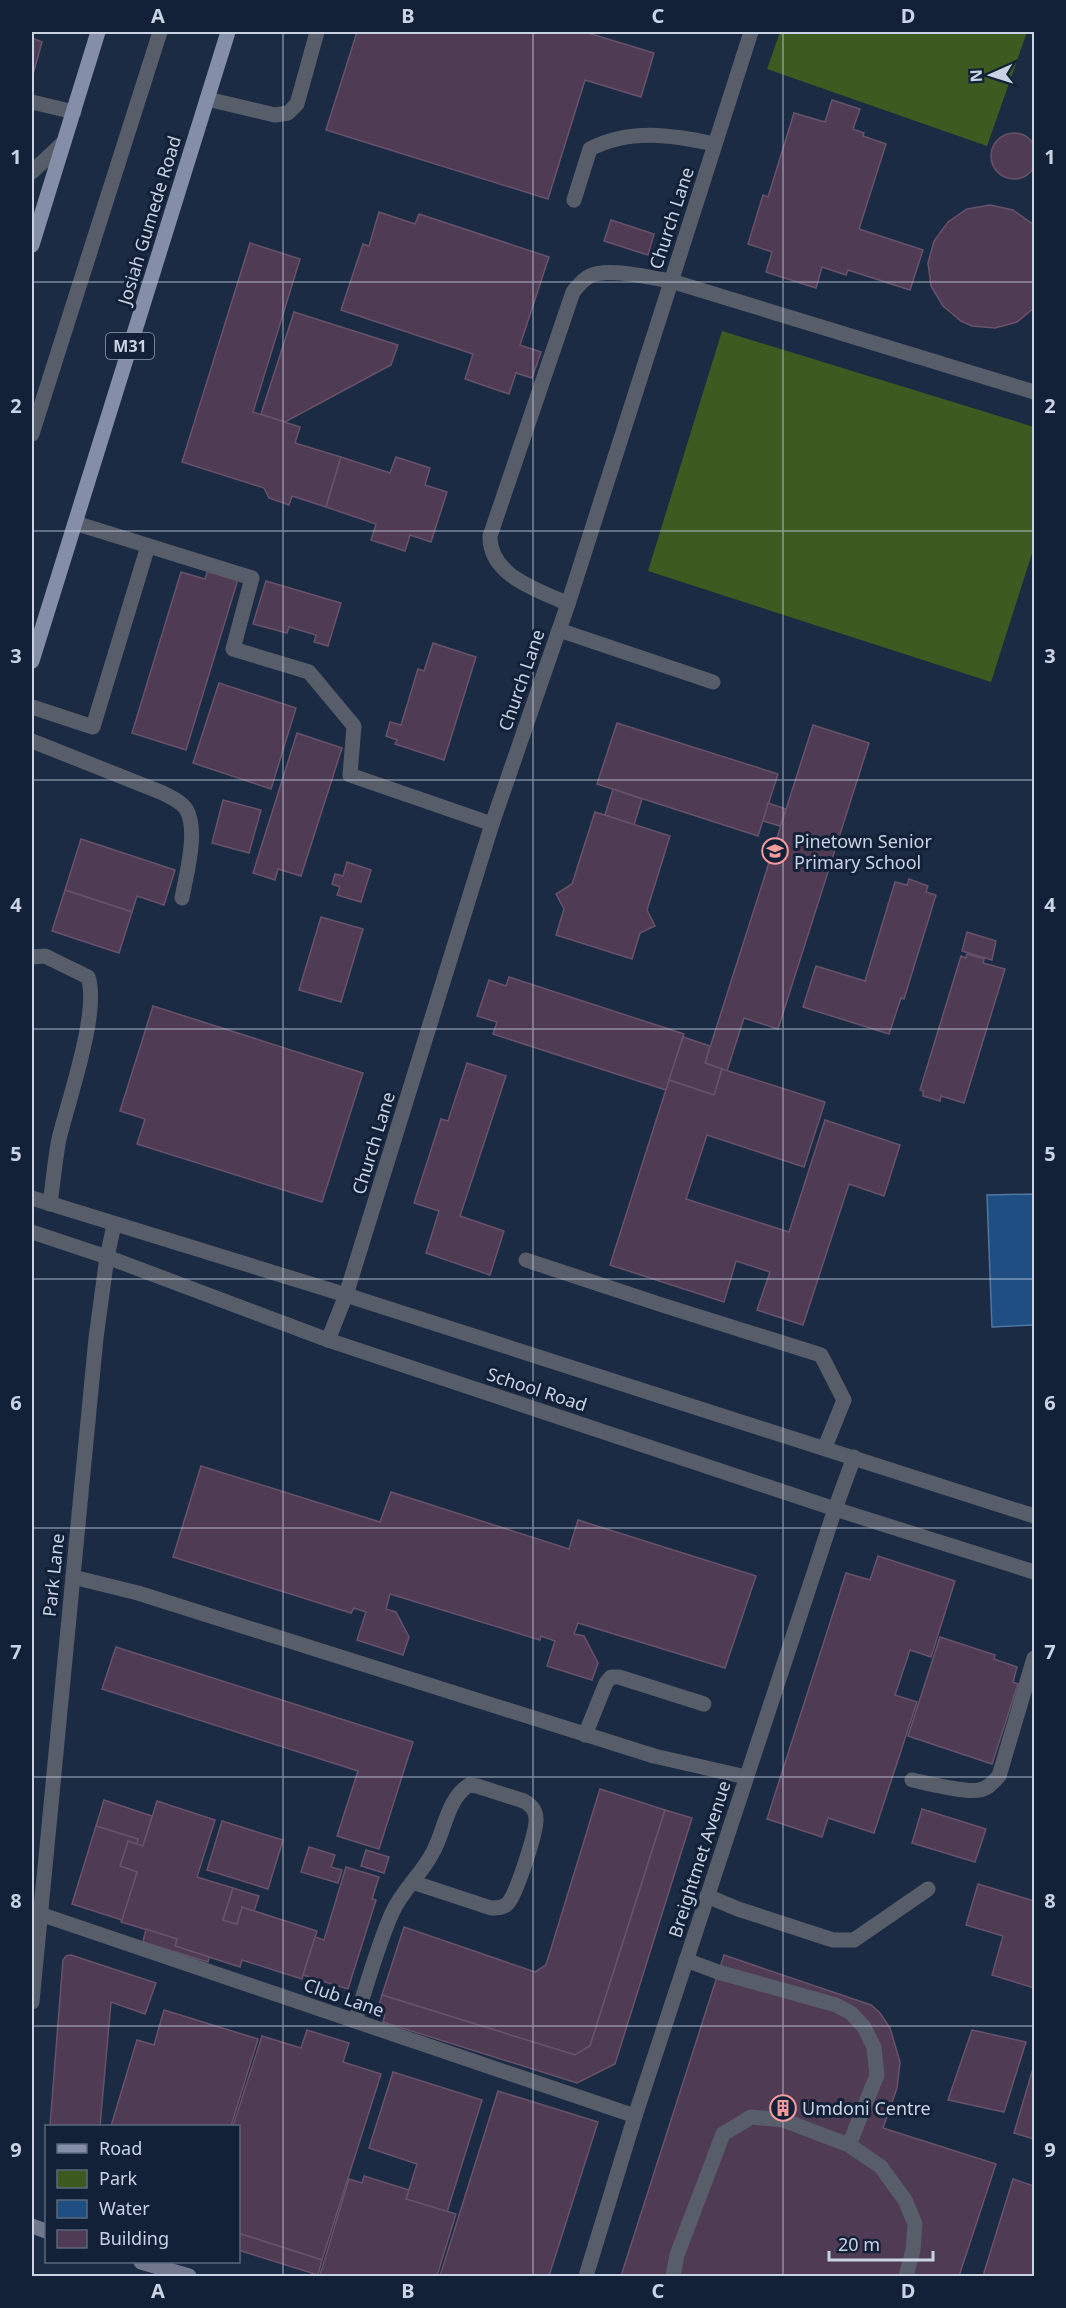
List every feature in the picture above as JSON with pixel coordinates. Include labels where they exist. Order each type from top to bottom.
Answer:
[{"type":"main road","points":[[32,245],[98,32]]},
{"type":"main road","name":"Josiah Gumede Road","points":[[32,661],[228,32]]},
{"type":"street","points":[[32,434],[160,32]]},
{"type":"street","points":[[207,99],[275,115],[288,113],[297,104],[317,32]]},
{"type":"street","name":"Church Lane","points":[[328,1340],[346,1295],[492,824],[568,604],[751,32]]},
{"type":"street","points":[[32,102],[74,112]]},
{"type":"street","points":[[574,200],[590,148],[602,142],[615,138],[657,134],[715,144]]},
{"type":"street","points":[[32,172],[64,142]]},
{"type":"street","points":[[568,604],[510,575],[498,564],[492,553],[490,536],[573,292],[591,275],[602,273],[671,280],[1035,392]]},
{"type":"street","points":[[75,523],[252,578],[233,649],[309,672],[354,726],[350,775],[492,824]]},
{"type":"street","points":[[32,707],[93,727],[148,546]]},
{"type":"street","points":[[559,630],[713,682]]},
{"type":"street","points":[[32,741],[163,793],[179,802],[187,810],[191,847],[182,898]]},
{"type":"street","points":[[32,957],[45,956],[88,976],[92,986],[83,1047],[59,1140],[50,1204]]},
{"type":"street","name":"School Road","points":[[32,1198],[346,1295],[1035,1516]]},
{"type":"street","name":"Park Lane","points":[[32,2002],[96,1338],[107,1257],[114,1225]]},
{"type":"street","name":"School Road","points":[[32,1232],[107,1257],[328,1340],[835,1509],[1035,1572]]},
{"type":"street","points":[[526,1260],[658,1305],[821,1355],[844,1400],[825,1447]]},
{"type":"street","name":"Breightmet Avenue","points":[[586,2277],[635,2116],[854,1457]]},
{"type":"street","points":[[73,1577],[128,1589],[654,1756],[746,1777]]},
{"type":"street","points":[[912,1780],[973,1791],[991,1784],[999,1776],[1035,1658]]},
{"type":"street","points":[[585,1735],[606,1683],[611,1677],[619,1677],[704,1704]]},
{"type":"street","points":[[355,2021],[392,1912],[403,1892],[434,1852],[454,1798],[469,1785],[477,1786],[524,1801],[535,1812],[536,1821],[533,1834],[515,1894],[507,1905],[501,1908],[491,1908],[412,1882]]},
{"type":"street","points":[[707,1896],[738,1909],[833,1940],[846,1941],[854,1940],[928,1889]]},
{"type":"street","name":"Club Lane","points":[[40,1914],[635,2116]]},
{"type":"street","points":[[686,1960],[718,1972],[837,2005],[851,2013],[864,2027],[874,2047],[877,2075],[849,2145]]},
{"type":"street","points":[[673,2277],[677,2255],[723,2134],[751,2117],[783,2120],[849,2145],[881,2167],[905,2200],[915,2224],[913,2250],[906,2277]]},
{"type":"street","points":[[144,2263],[189,2277]]},
{"type":"green space","points":[[780,32],[1027,32],[987,146],[767,69]]},
{"type":"green space","points":[[722,331],[1034,427],[1034,547],[991,682],[648,571]]},
{"type":"water","points":[[1034,1194],[1034,1325],[992,1327],[987,1195]]},
{"type":"building","points":[[357,32],[585,32],[654,53],[641,97],[585,80],[548,199],[326,130]]},
{"type":"building","points":[[32,38],[42,42],[32,78]]},
{"type":"building","points":[[832,100],[860,109],[853,129],[864,133],[863,136],[886,144],[859,229],[923,250],[910,290],[848,270],[846,275],[822,267],[816,288],[766,272],[772,252],[748,244],[763,195],[768,197],[794,113],[825,122]]},
{"type":"building","points":[[1014,133],[1030,140],[1037,156],[1030,172],[1014,179],[998,172],[991,156],[998,140]]},
{"type":"building","points":[[990,205],[1013,210],[1034,225],[1034,308],[1017,322],[995,328],[972,326],[961,321],[943,306],[931,286],[928,263],[934,241],[948,222],[967,209]]},
{"type":"building","points":[[379,212],[415,224],[419,214],[549,257],[520,345],[541,352],[532,378],[516,373],[509,394],[465,379],[473,354],[341,310],[363,244],[369,246]]},
{"type":"building","points":[[611,220],[654,234],[648,255],[604,241]]},
{"type":"building","points":[[250,243],[300,259],[253,412],[300,427],[295,443],[341,457],[326,507],[292,496],[289,505],[269,498],[264,488],[182,462]]},
{"type":"building","points":[[294,312],[398,345],[391,365],[285,422],[261,414]]},
{"type":"building","points":[[341,457],[390,473],[396,457],[430,468],[425,485],[447,492],[431,542],[410,535],[405,551],[371,540],[376,524],[326,507]]},
{"type":"building","points":[[208,570],[238,579],[186,750],[132,733],[181,572],[205,579]]},
{"type":"building","points":[[266,581],[341,603],[328,646],[314,642],[316,635],[289,627],[287,633],[253,624]]},
{"type":"building","points":[[433,643],[476,657],[444,760],[395,744],[397,740],[386,736],[390,722],[401,725],[418,669],[424,671]]},
{"type":"building","points":[[219,683],[296,708],[271,789],[193,763]]},
{"type":"building","points":[[617,723],[778,774],[758,836],[597,784]]},
{"type":"building","points":[[813,725],[869,743],[778,1029],[744,1018],[727,1071],[705,1063]]},
{"type":"building","points":[[297,733],[342,748],[301,876],[278,869],[275,880],[253,873]]},
{"type":"building","points":[[613,789],[642,799],[634,825],[605,815]]},
{"type":"building","points":[[223,800],[261,810],[249,853],[212,843]]},
{"type":"building","points":[[768,803],[786,809],[780,826],[763,821]]},
{"type":"building","points":[[595,812],[670,836],[647,910],[655,926],[640,933],[632,959],[556,935],[564,909],[556,894],[572,884]]},
{"type":"building","points":[[81,839],[175,870],[164,905],[137,896],[132,912],[65,890]]},
{"type":"building","points":[[347,862],[371,870],[361,902],[337,895],[340,887],[332,884],[335,874],[343,876]]},
{"type":"building","points":[[909,879],[928,886],[926,892],[936,895],[904,999],[901,998],[889,1034],[803,1007],[816,966],[865,981],[895,882],[907,885]]},
{"type":"building","points":[[65,890],[132,912],[119,953],[52,931]]},
{"type":"building","points":[[321,917],[363,929],[341,1002],[299,990]]},
{"type":"building","points":[[967,932],[996,941],[992,960],[962,951]]},
{"type":"building","points":[[967,954],[984,959],[983,963],[1005,969],[964,1103],[941,1096],[940,1101],[923,1096],[923,1091],[920,1090],[961,956],[966,958]]},
{"type":"building","points":[[509,977],[684,1034],[666,1090],[493,1034],[497,1022],[477,1016],[489,980],[506,986]]},
{"type":"building","points":[[153,1006],[363,1073],[322,1202],[137,1144],[145,1119],[120,1111]]},
{"type":"building","points":[[683,1037],[710,1046],[705,1063],[722,1069],[714,1095],[669,1080]]},
{"type":"building","points":[[467,1063],[506,1076],[460,1216],[504,1231],[490,1275],[426,1253],[439,1211],[414,1203],[441,1119],[448,1121]]},
{"type":"building","points":[[722,1069],[825,1102],[804,1167],[707,1135],[686,1199],[789,1232],[825,1120],[900,1145],[884,1196],[849,1184],[803,1325],[757,1310],[770,1272],[736,1261],[724,1302],[610,1265],[669,1080],[714,1095]]},
{"type":"building","points":[[201,1466],[380,1522],[391,1492],[569,1549],[578,1520],[756,1576],[725,1668],[578,1623],[574,1634],[584,1636],[598,1663],[592,1680],[547,1666],[555,1641],[541,1636],[540,1640],[390,1594],[386,1609],[396,1612],[409,1637],[403,1655],[357,1640],[366,1612],[354,1608],[351,1613],[173,1557]]},
{"type":"building","points":[[878,1556],[955,1581],[931,1657],[910,1650],[895,1695],[917,1702],[874,1833],[828,1818],[822,1837],[767,1819],[846,1573],[870,1580]]},
{"type":"building","points":[[940,1637],[995,1655],[994,1659],[1017,1667],[1013,1682],[1018,1684],[992,1764],[908,1736]]},
{"type":"building","points":[[116,1647],[413,1742],[379,1849],[337,1836],[358,1771],[102,1689]]},
{"type":"building","points":[[600,1789],[665,1810],[590,2046],[575,2055],[382,1995],[404,1927],[535,1972],[546,1965]]},
{"type":"building","points":[[104,1800],[152,1816],[143,1846],[137,1844],[138,1839],[96,1826]]},
{"type":"building","points":[[157,1801],[215,1820],[197,1877],[233,1888],[223,1920],[237,1924],[242,1907],[317,1931],[302,1979],[242,1960],[240,1967],[175,1946],[177,1939],[121,1922],[137,1872],[120,1866],[128,1841],[143,1846]]},
{"type":"building","points":[[922,1809],[986,1829],[975,1862],[912,1843]]},
{"type":"building","points":[[665,1810],[692,1818],[615,2064],[577,2083],[383,2022],[385,2014],[377,2012],[382,1995],[575,2055],[590,2046]]},
{"type":"building","points":[[222,1821],[283,1840],[268,1889],[207,1870]]},
{"type":"building","points":[[96,1826],[138,1839],[137,1844],[128,1841],[120,1866],[137,1872],[122,1920],[72,1904]]},
{"type":"building","points":[[309,1847],[335,1855],[331,1867],[342,1870],[338,1883],[301,1872]]},
{"type":"building","points":[[366,1850],[389,1857],[384,1873],[361,1866]]},
{"type":"building","points":[[346,1867],[379,1877],[372,1899],[376,1900],[348,1989],[303,1975],[315,1937],[324,1940]]},
{"type":"building","points":[[978,1884],[1034,1901],[1034,1988],[992,1975],[1003,1936],[966,1925]]},
{"type":"building","points":[[233,1888],[259,1896],[254,1911],[242,1907],[237,1924],[223,1920]]},
{"type":"building","points":[[146,1929],[177,1939],[175,1946],[209,1957],[208,1962],[143,1942]]},
{"type":"building","points":[[71,1955],[156,1983],[145,2014],[111,2002],[100,2125],[50,2125],[63,1960],[66,1956]]},
{"type":"building","name":"Umdoni Centre","points":[[724,1955],[871,2005],[880,2013],[890,2028],[900,2062],[897,2088],[883,2128],[996,2164],[959,2276],[621,2276]]},
{"type":"building","points":[[164,2010],[258,2039],[231,2125],[111,2125],[137,2040],[154,2045]]},
{"type":"building","points":[[307,2030],[349,2043],[343,2062],[381,2074],[322,2260],[240,2234],[240,2125],[233,2125],[262,2036],[301,2048]]},
{"type":"building","points":[[972,2030],[1026,2042],[1004,2112],[948,2100]]},
{"type":"building","points":[[1034,2065],[1034,2139],[1014,2133]]},
{"type":"building","points":[[393,2072],[482,2100],[447,2212],[406,2199],[417,2164],[369,2148]]},
{"type":"building","points":[[498,2091],[598,2122],[549,2276],[440,2276]]},
{"type":"building","points":[[364,2176],[409,2190],[406,2199],[456,2214],[437,2276],[320,2275],[349,2179],[362,2183]]},
{"type":"building","points":[[1013,2179],[1034,2186],[1034,2276],[983,2276]]},
{"type":"building","points":[[240,2234],[322,2260],[318,2275],[240,2251]]},
{"type":"place","name":"Pinetown Senior Primary School","points":[[775,851]]},
{"type":"place","name":"Umdoni Centre","points":[[783,2108]]}]
